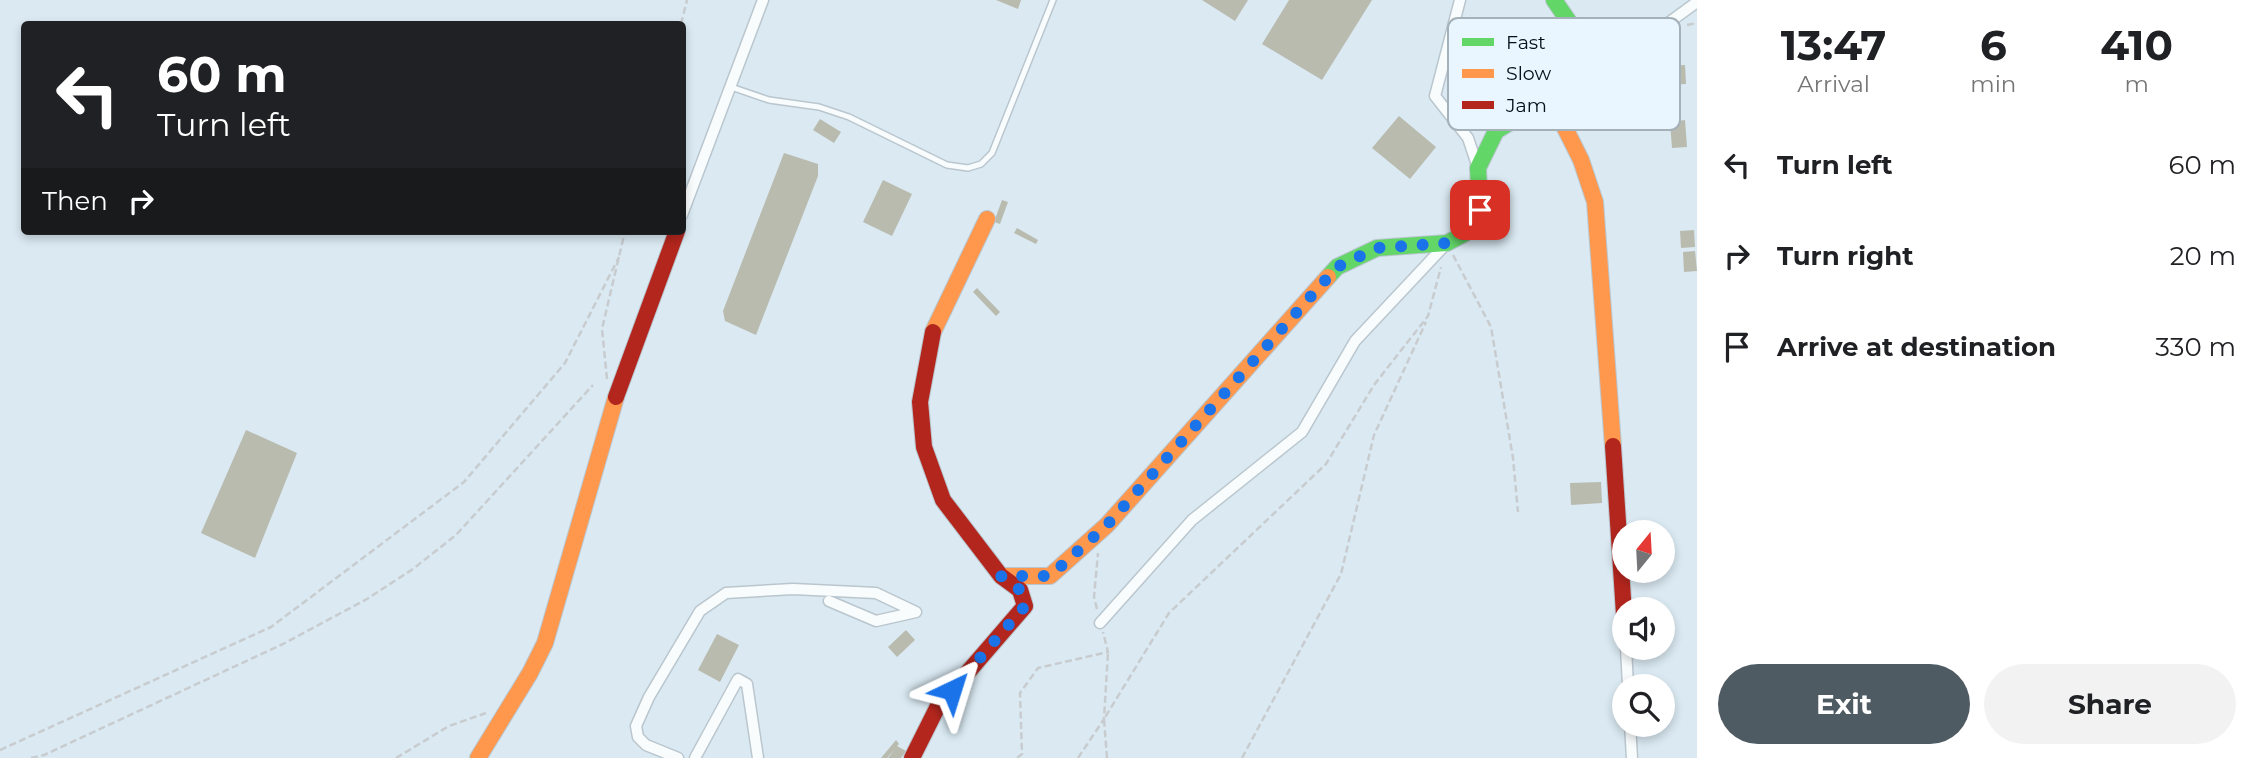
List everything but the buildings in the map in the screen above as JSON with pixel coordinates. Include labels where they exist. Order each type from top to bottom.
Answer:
[{"type":"street","points":[[686,205],[763,0]]},
{"type":"street","points":[[1455,18],[1460,0]]},
{"type":"street","points":[[1554,0],[1566,18]]},
{"type":"street","points":[[1675,18],[1697,2]]},
{"type":"street","points":[[1448,46],[1435,96],[1448,113]]},
{"type":"street","points":[[1100,622],[1192,520],[1302,432],[1355,341],[1447,243],[1464,234],[1480,210],[1478,167],[1468,138],[1462,130]]},
{"type":"street","points":[[1478,167],[1498,130]]},
{"type":"street","points":[[1566,130],[1581,160],[1595,202],[1603,282],[1623,597]]},
{"type":"street","points":[[912,758],[937,708],[1025,606],[1020,590],[1001,576],[943,500],[923,447],[920,402],[932,334],[987,219]]},
{"type":"street","points":[[478,758],[507,706],[537,664],[545,643],[611,410],[676,235]]},
{"type":"street","points":[[1001,576],[1050,576],[1100,532],[1337,267],[1377,248],[1447,243]]},
{"type":"street","points":[[677,758],[646,745],[638,737],[636,726],[649,697],[700,611],[726,593],[793,589],[876,593],[916,612],[876,621],[829,601]]},
{"type":"street","points":[[695,758],[738,679],[747,684],[758,758]]},
{"type":"street","points":[[1631,737],[1632,758]]},
{"type":"lane","points":[[731,87],[769,100],[819,107],[849,117],[947,166],[968,168],[981,164],[992,153],[1053,0]]},
{"type":"path","points":[[682,21],[687,0]]},
{"type":"path","points":[[608,384],[602,329],[624,235]]},
{"type":"path","points":[[1242,758],[1341,574],[1374,435],[1428,316],[1447,243]]},
{"type":"path","points":[[1447,243],[1491,327],[1513,458],[1518,512]]},
{"type":"path","points":[[0,750],[271,627],[464,482],[565,363],[619,257]]},
{"type":"path","points":[[1078,758],[1169,613],[1326,464],[1374,385],[1428,316]]},
{"type":"path","points":[[31,758],[44,755],[273,649],[367,599],[413,569],[456,535],[593,385]]},
{"type":"path","points":[[1100,532],[1094,597],[1108,652],[1104,719],[1107,758]]},
{"type":"path","points":[[1017,758],[1022,754],[1020,693],[1038,668],[1108,652]]},
{"type":"path","points":[[396,758],[449,726],[507,706]]},
{"type":"traffic: fast","points":[[1554,0],[1566,18]]},
{"type":"traffic: fast","points":[[1328,277],[1337,267],[1377,248],[1447,243],[1464,234],[1480,210],[1478,168],[1498,130]]},
{"type":"traffic: slow","points":[[1566,130],[1581,160],[1595,202],[1613,446]]},
{"type":"traffic: slow","points":[[933,332],[987,219]]},
{"type":"traffic: slow","points":[[1001,576],[1050,576],[1107,525],[1328,277]]},
{"type":"traffic: slow","points":[[478,758],[530,673],[545,643],[616,397]]},
{"type":"traffic: jam","points":[[616,397],[676,235]]},
{"type":"traffic: jam","points":[[912,758],[937,708],[1025,606],[1020,590],[1001,576],[943,500],[924,447],[920,402],[933,332]]},
{"type":"traffic: jam","points":[[1613,446],[1623,597]]},
{"type":"route","points":[[952,690],[1025,606],[1020,590],[1001,576],[1050,576],[1107,525],[1337,267],[1377,248],[1447,243],[1464,234],[1480,210]]}]
